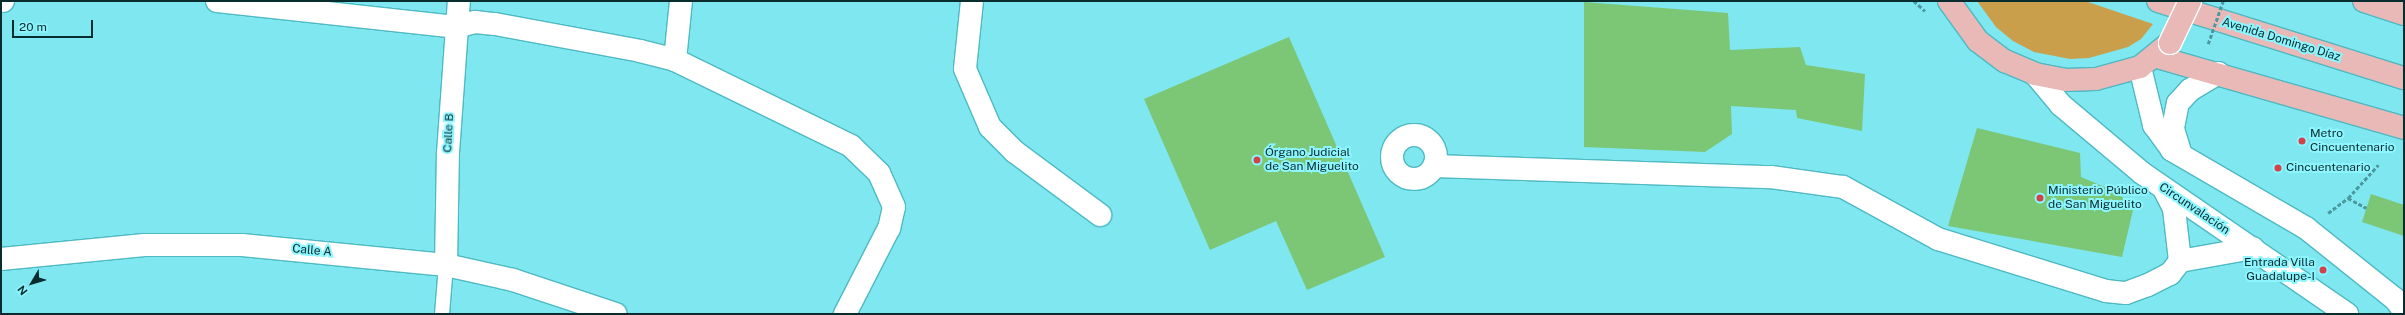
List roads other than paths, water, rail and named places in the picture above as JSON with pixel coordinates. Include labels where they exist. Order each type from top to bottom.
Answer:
[{"type":"main road","name":"Avenida Domingo Díaz","points":[[2158,1],[2404,78]]},
{"type":"main road","points":[[2156,56],[2190,1]]},
{"type":"main road","points":[[2364,1],[2404,14]]},
{"type":"main road","points":[[1948,2],[1978,41],[2004,61],[2035,74],[2065,80],[2096,79],[2156,56],[2404,128]]},
{"type":"street","points":[[217,1],[456,27],[475,22],[495,24],[674,60],[851,146],[879,174],[894,207],[889,228],[845,314]]},
{"type":"street","name":"Calle B","points":[[446,266],[456,27],[459,1]]},
{"type":"street","points":[[674,60],[682,1]]},
{"type":"street","points":[[972,1],[965,69],[990,127],[1015,152],[1100,215]]},
{"type":"street","points":[[2156,56],[2154,125],[2182,158],[2306,228],[2401,304]]},
{"type":"street","name":"Circunvalación","points":[[2035,74],[2061,105],[2164,189],[2253,248],[2347,314]]},
{"type":"street","points":[[2182,158],[2173,128],[2178,104],[2190,90],[2218,74]]},
{"type":"street","points":[[1434,166],[1771,177],[1843,187],[1938,239],[2106,291],[2126,293],[2148,285],[2170,274],[2180,261],[2253,248]]},
{"type":"street","points":[[2164,189],[2174,209],[2180,261]]},
{"type":"street","name":"Calle A","points":[[1,258],[144,245],[242,245],[446,266],[513,280],[616,314]]},
{"type":"lane","points":[[442,314],[446,266]]},
{"type":"place","name":"Metro Cincuentenario","points":[[2302,141]]},
{"type":"place","name":"Órgano Judicial de San Miguelito","points":[[1257,160]]},
{"type":"place","name":"Cincuentenario","points":[[2278,168]]},
{"type":"place","name":"Ministerio Público de San Miguelito","points":[[2040,198]]},
{"type":"place","name":"Entrada Villa Guadalupe-I","points":[[2323,270]]}]
